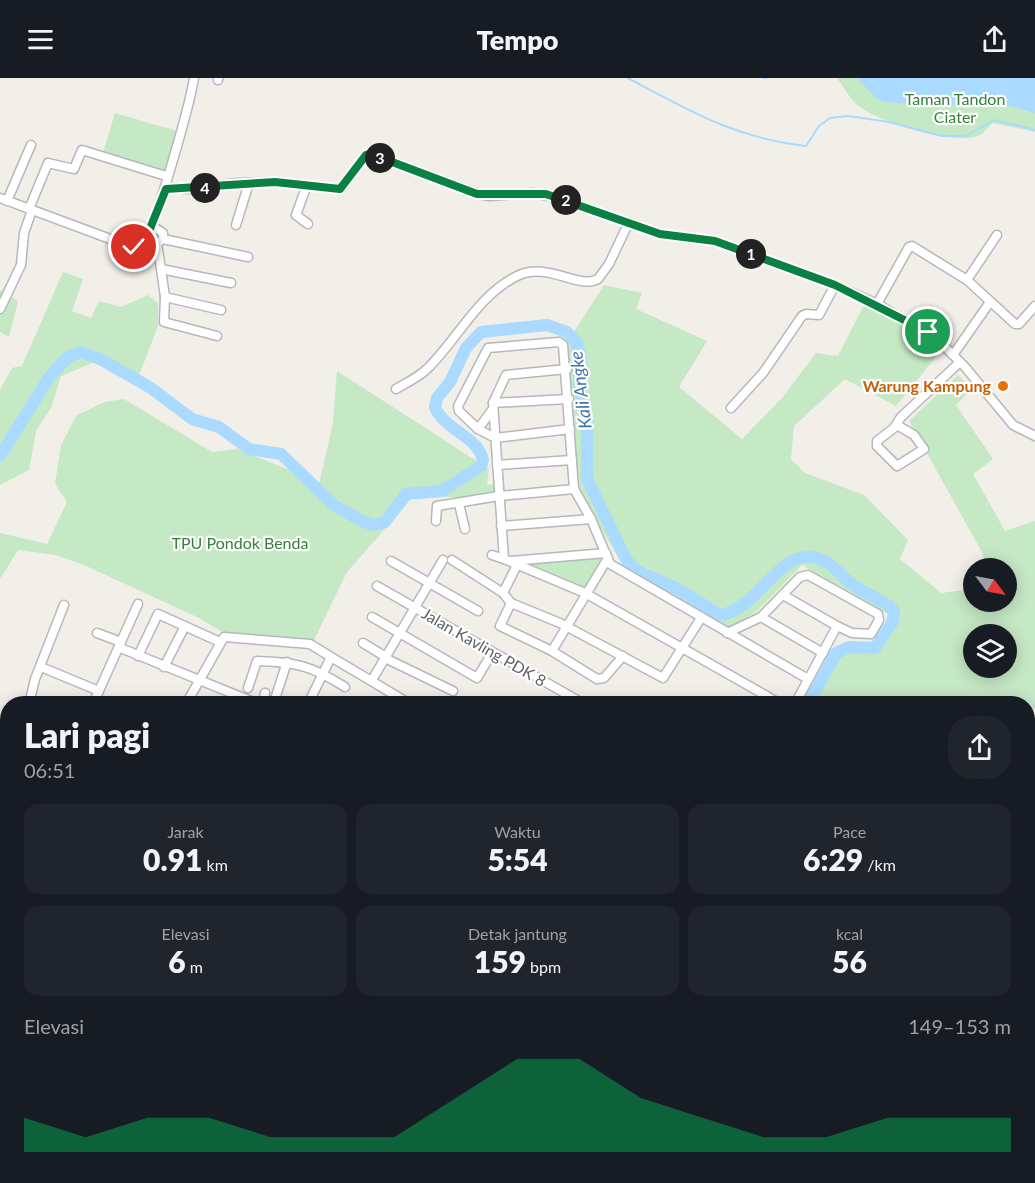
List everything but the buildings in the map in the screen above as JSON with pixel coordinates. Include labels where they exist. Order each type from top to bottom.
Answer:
[{"type":"street","points":[[31,145],[4,200],[129,246],[138,246],[145,241],[164,191],[166,176],[194,78]]},
{"type":"street","points":[[0,309],[21,266],[24,233],[30,209],[48,163],[74,168],[82,150],[166,176]]},
{"type":"street","points":[[164,191],[172,188],[188,189],[282,182],[340,189],[366,155],[371,154],[477,194],[546,194],[667,235],[715,241],[835,285],[877,304],[928,332],[960,362],[1013,425],[1035,436]]},
{"type":"street","points":[[236,225],[249,183]]},
{"type":"street","points":[[307,185],[296,215],[308,224]]},
{"type":"street","points":[[396,389],[429,368],[483,302],[517,276],[542,271],[584,282],[598,279],[609,264],[629,222]]},
{"type":"street","points":[[152,226],[163,233],[160,241],[165,323],[218,336]]},
{"type":"street","points":[[967,280],[997,235]]},
{"type":"street","points":[[145,241],[160,241],[248,257]]},
{"type":"street","points":[[877,304],[910,246],[967,280],[1016,324],[1019,324],[1035,306]]},
{"type":"street","points":[[161,269],[231,283]]},
{"type":"street","points":[[730,408],[766,376],[802,316],[819,315],[835,285]]},
{"type":"street","points":[[165,297],[221,310]]},
{"type":"street","points":[[953,355],[990,302]]},
{"type":"street","points":[[570,429],[495,438],[478,429],[459,411],[458,406],[488,348],[559,342],[564,347],[567,369],[574,489],[591,519],[612,567],[808,679]]},
{"type":"street","points":[[897,425],[914,435],[924,448],[896,465],[876,443],[960,362]]},
{"type":"street","points":[[478,429],[493,406],[506,375],[567,369]]},
{"type":"street","points":[[493,406],[568,399]]},
{"type":"street","points":[[493,406],[501,526],[510,561],[503,593]]},
{"type":"street","points":[[496,465],[572,460]]},
{"type":"street","points":[[436,521],[436,506],[499,496],[574,489]]},
{"type":"street","points":[[459,504],[465,529]]},
{"type":"street","points":[[501,526],[591,519]]},
{"type":"street","points":[[492,555],[585,593],[761,696]]},
{"type":"street","points":[[510,561],[607,555]]},
{"type":"street","points":[[552,651],[607,555]]},
{"type":"street","points":[[372,680],[429,583],[447,560],[503,593],[511,603],[514,602],[565,625],[664,678],[701,618]]},
{"type":"street","points":[[391,561],[478,611]]},
{"type":"street","points":[[727,633],[761,617],[800,577],[808,575],[879,616],[871,634],[852,633],[783,595]]},
{"type":"street","name":"Jalan Kavling PDK 8","points":[[377,586],[566,696]]},
{"type":"street","points":[[511,603],[500,626],[552,651],[600,680],[623,656]]},
{"type":"street","points":[[97,696],[122,646],[138,604]]},
{"type":"street","points":[[31,696],[35,679],[64,605]]},
{"type":"street","points":[[138,656],[159,614],[221,640],[310,644],[395,696]]},
{"type":"street","points":[[372,617],[476,678],[479,677],[492,653]]},
{"type":"street","points":[[761,617],[823,653]]},
{"type":"street","points":[[164,667],[185,626]]},
{"type":"street","points":[[799,696],[837,626]]},
{"type":"street","points":[[98,633],[138,656],[230,696]]},
{"type":"street","points":[[191,696],[221,640]]},
{"type":"street","points":[[363,643],[453,691]]},
{"type":"street","points":[[312,696],[332,657]]},
{"type":"street","points":[[248,688],[257,661],[302,664],[345,687]]},
{"type":"street","points":[[276,696],[287,662]]},
{"type":"street","points":[[41,667],[99,691]]},
{"type":"green space","name":"Taman Tandon Ciater","points":[[837,78],[1035,78],[1035,132],[993,123],[980,135],[969,138],[954,138],[918,131],[900,126],[860,107]]},
{"type":"green space","points":[[115,113],[177,131],[164,173],[103,153]]},
{"type":"green space","points":[[63,272],[83,279],[72,311],[91,318],[99,301],[121,307],[148,295],[158,303],[158,326],[138,378],[102,359],[61,376],[51,408],[36,431],[29,470],[0,485],[0,390],[12,368],[22,366]]},
{"type":"green space","points":[[604,285],[642,293],[636,309],[707,341],[679,387],[742,439],[782,398],[816,353],[838,356],[864,305],[895,320],[939,353],[896,406],[845,379],[794,426],[791,459],[805,473],[864,495],[908,540],[900,559],[941,593],[963,590],[963,612],[1017,612],[1017,558],[984,558],[909,421],[958,375],[972,389],[956,405],[993,459],[973,474],[1005,531],[1035,521],[1035,696],[806,696],[826,659],[844,643],[880,641],[888,614],[802,565],[757,611],[725,631],[671,593],[641,579],[619,559],[577,487],[568,341]]},
{"type":"green space","points":[[0,290],[18,301],[9,337],[0,332]]},
{"type":"green space","name":"TPU Pondok Benda","points":[[337,371],[489,469],[487,485],[498,483],[497,496],[455,501],[455,497],[414,496],[347,572],[313,642],[227,635],[199,618],[84,565],[56,555],[18,550],[0,579],[0,533],[47,544],[67,502],[55,484],[61,445],[77,415],[105,402],[124,399],[212,452],[237,449],[287,469],[317,493],[333,423]]},
{"type":"green space","points":[[606,553],[585,593],[515,561]]},
{"type":"water","points":[[857,78],[1035,78],[1035,113],[995,102],[939,106],[884,102],[875,97]]},
{"type":"waterway","points":[[628,78],[692,112],[735,130],[806,146],[819,126],[830,118],[848,116],[889,122],[942,136],[966,136],[994,120],[1035,130]]},
{"type":"waterway","name":"Kali Angke","points":[[0,456],[50,376],[68,357],[81,352],[102,360],[151,388],[192,419],[219,427],[249,449],[281,454],[335,506],[374,525],[385,522],[406,494],[442,491],[481,466],[483,460],[480,451],[468,438],[445,421],[435,407],[437,398],[450,382],[466,348],[481,332],[547,325],[567,332],[577,343],[581,358],[579,384],[587,421],[587,479],[627,561],[637,571],[678,589],[720,615],[733,611],[745,603],[791,562],[803,557],[816,558],[831,565],[853,585],[894,611],[893,621],[875,648],[849,647],[836,653],[812,696]]},
{"type":"place","name":"Warung Kampung","points":[[1003,386]]},
{"type":"route","points":[[134,247],[145,241],[166,189],[210,187],[229,183],[275,182],[336,190],[344,186],[366,155],[371,154],[477,194],[490,196],[514,193],[546,194],[660,234],[715,241],[835,285],[877,304],[928,332]]}]
